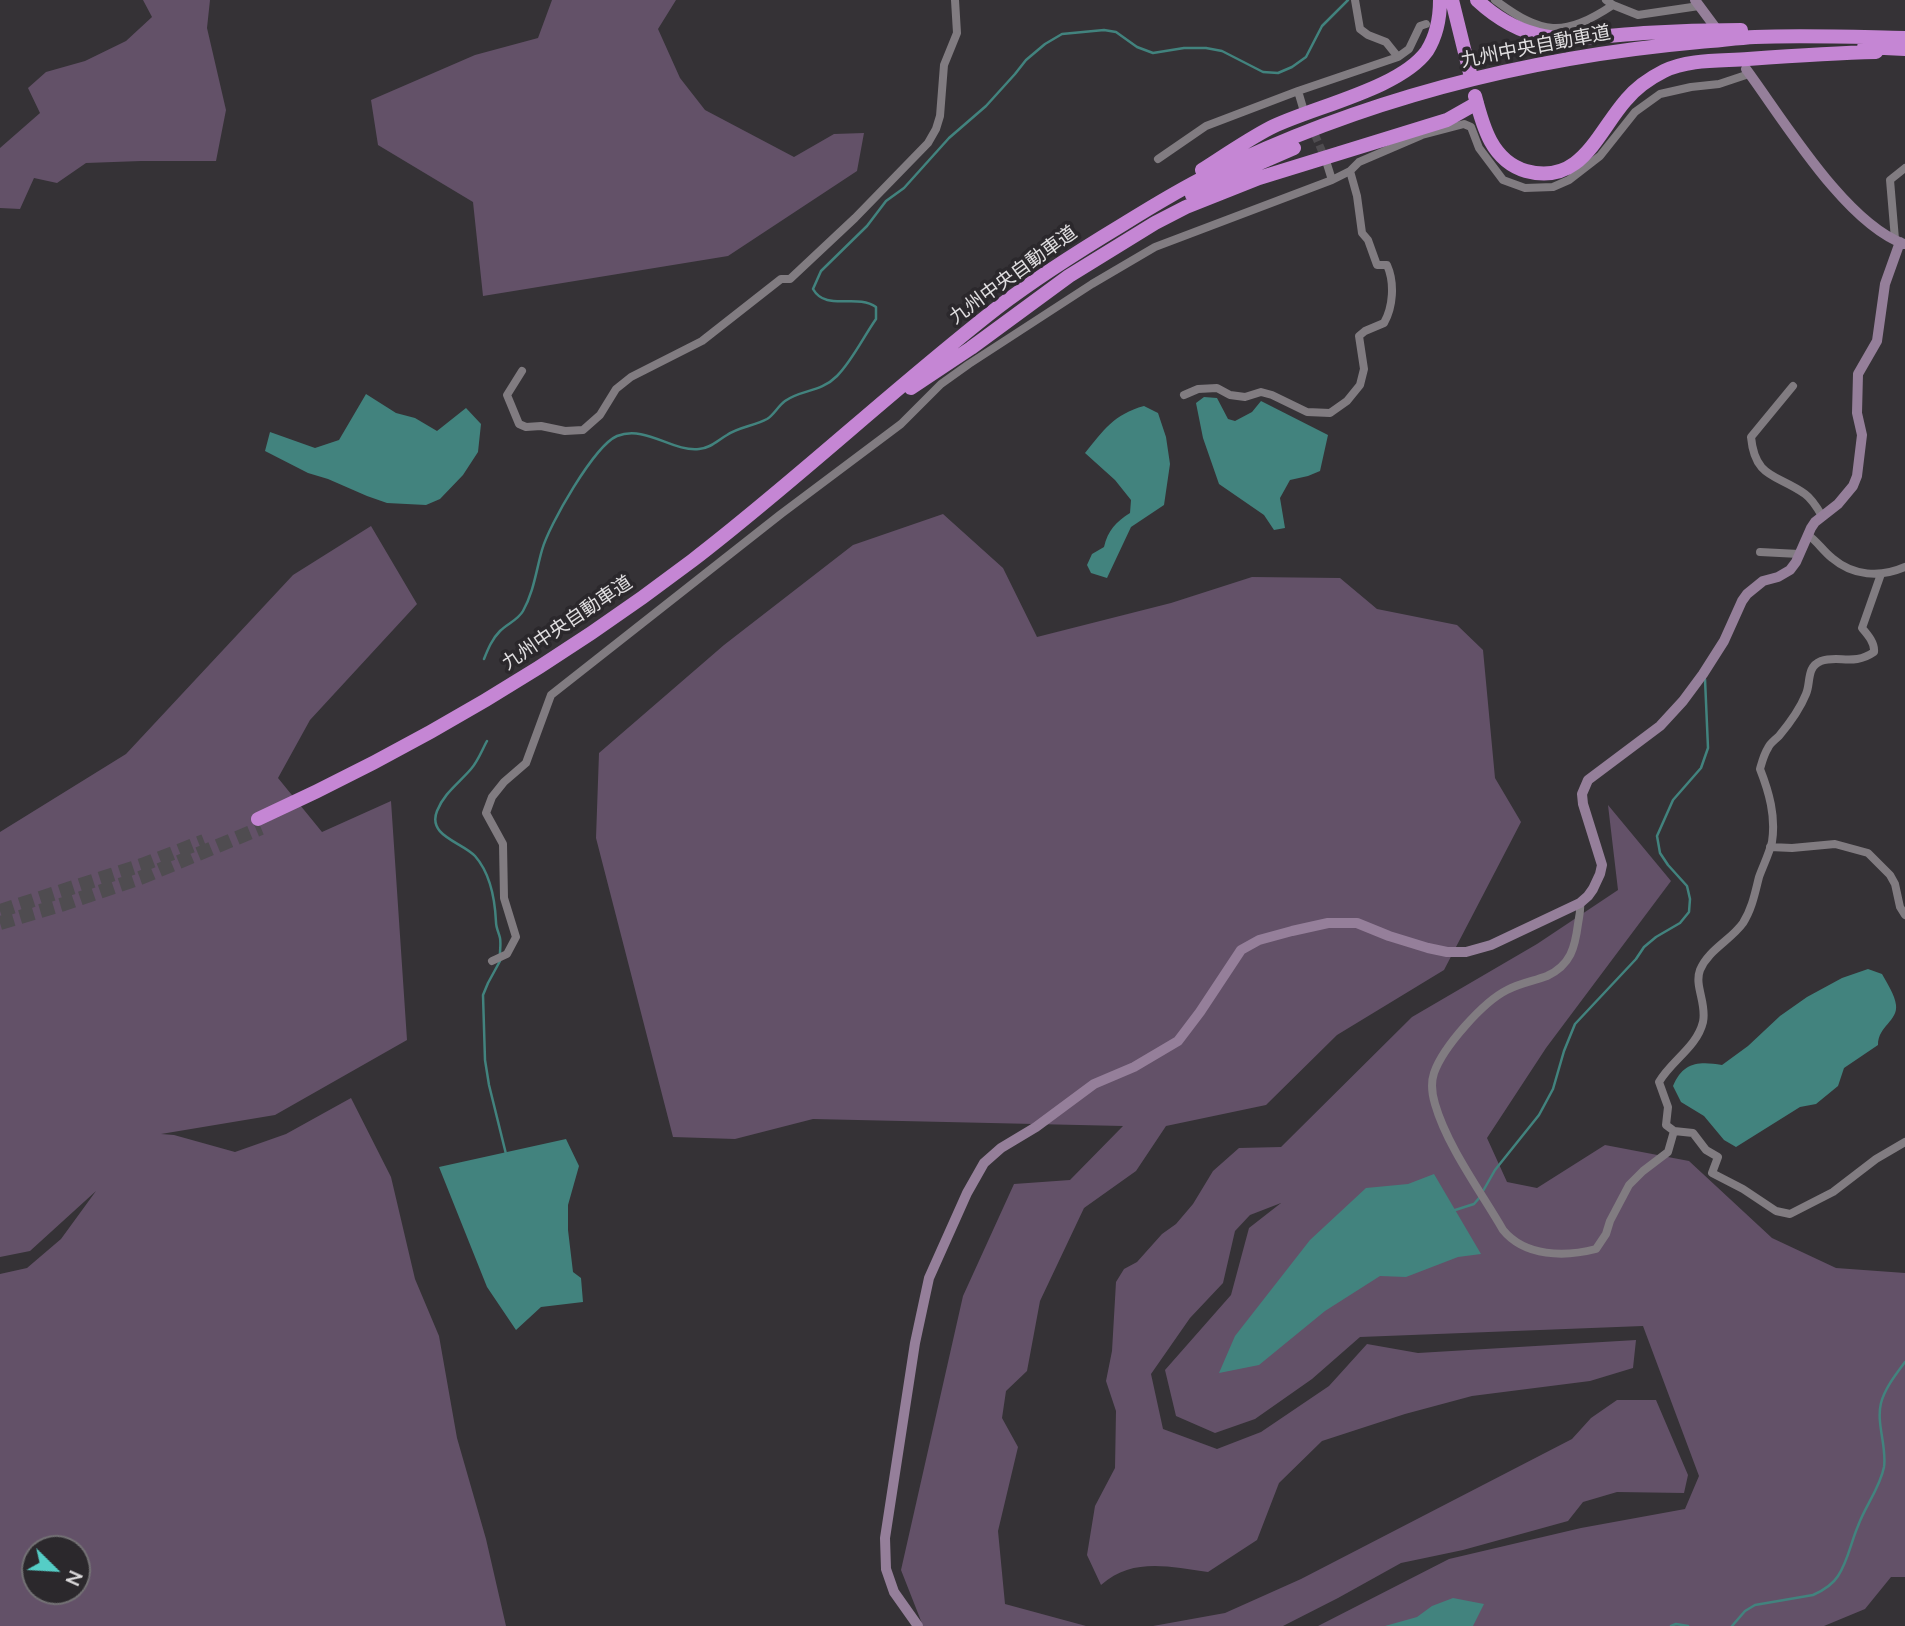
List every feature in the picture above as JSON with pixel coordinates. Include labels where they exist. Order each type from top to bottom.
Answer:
[{"type":"highway","points":[[1000,305],[1061,256],[1271,128],[1383,83],[1408,69],[1425,53],[1436,33],[1440,0]]},
{"type":"highway","points":[[1452,0],[1470,73]]},
{"type":"highway","points":[[1477,0],[1493,15],[1514,27],[1537,36],[1563,39],[1702,30],[1777,30],[1905,37]]},
{"type":"highway","name":"九州中央自動車道","points":[[1905,37],[1754,37],[1658,46],[1510,70],[1362,112],[1211,174],[1155,204],[1000,305],[706,549],[628,608],[533,673],[435,731],[260,823],[365,778],[537,680],[623,622],[701,563],[787,494],[910,388],[1011,308],[1106,243],[1178,201],[1225,178],[1331,133],[1465,90],[1551,70],[1620,59],[1760,47],[1853,46],[1905,50]]},
{"type":"highway","points":[[910,388],[971,348],[1078,270],[1186,207],[1259,178],[1447,120],[1475,99],[1491,145],[1504,160],[1519,169],[1538,174],[1557,172],[1573,166],[1587,153],[1627,98],[1665,70],[1693,63],[1723,60],[1905,50]]},
{"type":"street","points":[[522,371],[507,395],[519,424],[565,431],[583,430],[600,415],[616,389],[631,377],[702,341],[781,279],[790,279],[908,164],[936,130],[940,116],[944,65],[957,33],[955,0]]},
{"type":"street","points":[[1495,0],[1512,13],[1542,27],[1556,29],[1577,26],[1609,3],[1638,15],[1697,3],[1715,27]]},
{"type":"street","points":[[1355,2],[1358,24],[1363,33],[1386,42],[1398,57]]},
{"type":"street","points":[[1158,159],[1206,126],[1398,57],[1409,49],[1420,26],[1426,24]]},
{"type":"street","points":[[492,961],[507,954],[516,937],[504,898],[503,844],[486,813],[492,797],[526,763],[551,695],[781,514],[901,424],[942,384],[1092,284],[1155,247],[1332,180],[1350,171],[1359,162],[1422,135],[1464,124],[1471,127],[1479,148],[1503,180],[1525,188],[1553,187],[1569,180],[1600,156],[1635,113],[1661,94],[1719,84],[1748,71],[1814,164],[1844,199],[1875,228],[1900,242]]},
{"type":"street","points":[[1298,91],[1303,108]]},
{"type":"street","points":[[1327,164],[1332,180]]},
{"type":"street","points":[[918,1626],[894,1592],[886,1569],[885,1538],[915,1343],[929,1278],[967,1193],[984,1163],[1001,1148],[1094,1084],[1134,1067],[1178,1041],[1241,950],[1259,940],[1328,923],[1357,923],[1428,948],[1466,952],[1491,946],[1580,903],[1588,896],[1602,865],[1583,804],[1582,794],[1588,780],[1660,726],[1683,701],[1717,652],[1747,594],[1763,581],[1786,574],[1793,567],[1815,522],[1848,494],[1857,476],[1862,435],[1857,413],[1858,374],[1877,341],[1885,284],[1900,242],[1890,180],[1905,167]]},
{"type":"street","points":[[1184,395],[1198,389],[1217,388],[1230,395],[1245,397],[1261,392],[1307,412],[1330,414],[1347,401],[1360,385],[1364,369],[1359,336],[1384,323],[1390,312],[1392,291],[1387,265],[1377,265],[1368,240],[1362,233],[1357,196],[1350,171]]},
{"type":"street","points":[[1793,386],[1751,438],[1752,452],[1763,471],[1808,496],[1822,516]]},
{"type":"street","points":[[1808,535],[1831,557],[1859,573],[1881,574],[1905,567]]},
{"type":"street","points":[[1760,552],[1799,554]]},
{"type":"street","points":[[1881,574],[1862,628],[1870,636],[1875,647],[1874,652],[1851,661],[1822,661],[1814,665],[1800,706],[1768,747],[1760,769],[1768,787],[1773,823],[1770,847],[1753,902],[1744,922],[1707,958],[1700,970],[1698,982],[1705,1007],[1699,1033],[1664,1072],[1659,1082],[1668,1107],[1665,1125],[1674,1131],[1693,1133],[1706,1150],[1718,1157],[1712,1173],[1753,1195],[1776,1212],[1790,1214],[1833,1192],[1876,1159],[1905,1142]]},
{"type":"street","points":[[1770,847],[1835,844],[1868,853],[1895,884],[1900,907],[1905,915]]},
{"type":"street","points":[[1580,903],[1574,949],[1568,958],[1547,976],[1507,990],[1483,1007],[1452,1042],[1441,1059],[1432,1085],[1434,1103],[1446,1131],[1503,1230],[1512,1241],[1540,1252],[1578,1254],[1596,1249],[1629,1185],[1668,1153],[1674,1131]]},
{"type":"shaded area","points":[[143,0],[210,0],[207,28],[226,110],[216,161],[86,163],[57,183],[34,178],[20,209],[0,208],[0,148],[40,113],[28,88],[46,72],[85,61],[126,41],[152,17]]},
{"type":"shaded area","points":[[552,0],[676,0],[658,29],[680,78],[705,110],[794,157],[834,134],[864,133],[857,171],[728,256],[483,296],[473,202],[378,145],[371,100],[475,55],[538,38]]},
{"type":"shaded area","points":[[366,394],[396,413],[415,418],[437,431],[466,408],[481,424],[478,452],[463,475],[440,499],[426,505],[387,503],[308,473],[265,451],[270,432],[315,448],[339,440]]},
{"type":"shaded area","points":[[1204,397],[1217,398],[1228,419],[1235,421],[1252,412],[1261,401],[1328,435],[1320,471],[1290,480],[1280,498],[1285,528],[1274,530],[1264,515],[1219,484],[1203,438],[1196,403]]},
{"type":"shaded area","points":[[1144,406],[1158,413],[1166,437],[1170,464],[1164,505],[1131,527],[1107,578],[1091,573],[1087,565],[1092,554],[1104,547],[1113,527],[1130,513],[1131,500],[1115,480],[1085,453],[1117,419]]},
{"type":"shaded area","points":[[943,514],[1003,568],[1037,637],[1171,603],[1252,577],[1340,578],[1377,609],[1457,625],[1483,650],[1495,778],[1521,822],[1444,970],[1337,1035],[1266,1105],[1166,1126],[1136,1171],[1084,1208],[1040,1301],[1027,1371],[1006,1391],[1002,1418],[1018,1447],[998,1531],[1005,1604],[1086,1626],[923,1626],[901,1570],[963,1296],[1014,1184],[1070,1180],[1123,1126],[813,1119],[735,1139],[673,1137],[596,838],[599,753],[724,645],[853,545]]},
{"type":"shaded area","points":[[371,526],[417,604],[310,720],[278,778],[322,832],[391,801],[407,1040],[275,1115],[161,1134],[174,1135],[235,1152],[286,1134],[351,1098],[391,1177],[415,1279],[439,1336],[457,1438],[486,1539],[506,1626],[0,1626],[0,1274],[27,1268],[61,1239],[96,1191],[30,1251],[0,1257],[0,832],[126,754],[293,575]]},
{"type":"shaded area","points":[[1608,805],[1671,881],[1546,1048],[1487,1138],[1507,1182],[1537,1188],[1605,1145],[1689,1161],[1772,1238],[1836,1268],[1905,1273],[1905,1577],[1891,1577],[1865,1609],[1824,1626],[1318,1626],[1449,1559],[1581,1528],[1685,1509],[1699,1476],[1643,1326],[1360,1337],[1312,1379],[1255,1419],[1215,1433],[1176,1416],[1165,1370],[1231,1295],[1249,1228],[1281,1203],[1250,1215],[1235,1231],[1223,1283],[1190,1318],[1151,1374],[1163,1429],[1217,1449],[1261,1432],[1329,1386],[1367,1344],[1418,1353],[1636,1340],[1633,1368],[1590,1381],[1472,1396],[1322,1441],[1279,1483],[1257,1540],[1208,1572],[1139,1567],[1113,1576],[1101,1585],[1087,1555],[1095,1506],[1115,1468],[1116,1411],[1106,1381],[1112,1351],[1116,1282],[1124,1269],[1137,1262],[1162,1234],[1176,1224],[1193,1204],[1213,1171],[1239,1148],[1281,1147],[1412,1017],[1537,944],[1618,890]]},
{"type":"shaded area","points":[[1868,969],[1882,974],[1892,993],[1896,1011],[1881,1033],[1878,1045],[1844,1068],[1838,1086],[1816,1104],[1800,1107],[1736,1147],[1724,1140],[1704,1116],[1681,1102],[1673,1086],[1687,1068],[1706,1063],[1722,1065],[1807,997],[1842,978]]},
{"type":"shaded area","points":[[566,1139],[579,1166],[568,1205],[568,1230],[573,1272],[581,1278],[583,1302],[541,1307],[516,1330],[487,1287],[439,1167]]},
{"type":"shaded area","points":[[1434,1174],[1481,1254],[1458,1257],[1406,1277],[1380,1276],[1325,1311],[1259,1365],[1219,1373],[1235,1336],[1310,1240],[1366,1188],[1408,1184]]},
{"type":"shaded area","points":[[1617,1400],[1656,1400],[1688,1475],[1684,1493],[1617,1492],[1583,1502],[1568,1521],[1463,1550],[1401,1563],[1283,1626],[1153,1626],[1225,1613],[1301,1579],[1572,1439],[1591,1418]]},
{"type":"shaded area","points":[[1453,1598],[1484,1604],[1473,1626],[1385,1626],[1417,1617],[1432,1606]]},
{"type":"waterway","points":[[484,659],[497,634],[523,611],[553,523],[585,470],[607,443],[617,436],[638,434],[679,447],[703,448],[732,432],[767,419],[785,401],[818,388],[837,376],[876,319],[876,307],[868,303],[826,300],[819,296],[813,289],[821,271],[867,226],[886,201],[904,188],[949,138],[986,106],[1026,60],[1045,44],[1062,34],[1104,30],[1116,32],[1137,47],[1153,53],[1206,48],[1222,51],[1263,72],[1278,73],[1306,57],[1322,26],[1348,0]]},
{"type":"waterway","points":[[1483,1191],[1495,1170],[1539,1115],[1553,1089],[1575,1024],[1644,947],[1680,923],[1689,912],[1687,886],[1660,853],[1657,836],[1673,800],[1701,768],[1708,748],[1705,679]]},
{"type":"waterway","points":[[487,741],[473,766],[444,799],[435,820],[441,833],[475,856],[484,870],[493,896],[500,954]]},
{"type":"waterway","points":[[500,961],[483,995],[485,1060],[506,1154]]},
{"type":"waterway","points":[[1452,1211],[1474,1204],[1480,1197]]},
{"type":"waterway","points":[[1732,1626],[1745,1611],[1755,1605],[1813,1595],[1827,1587],[1838,1576],[1882,1475],[1885,1459],[1880,1419],[1881,1403],[1905,1362]]},
{"type":"waterway","points":[[1671,1626],[1688,1626]]},
{"type":"tunnel","points":[[1305,112],[1325,158]]},
{"type":"tunnel","points":[[0,923],[140,878],[261,828]]},
{"type":"tunnel","points":[[0,911],[142,865],[204,841]]}]
